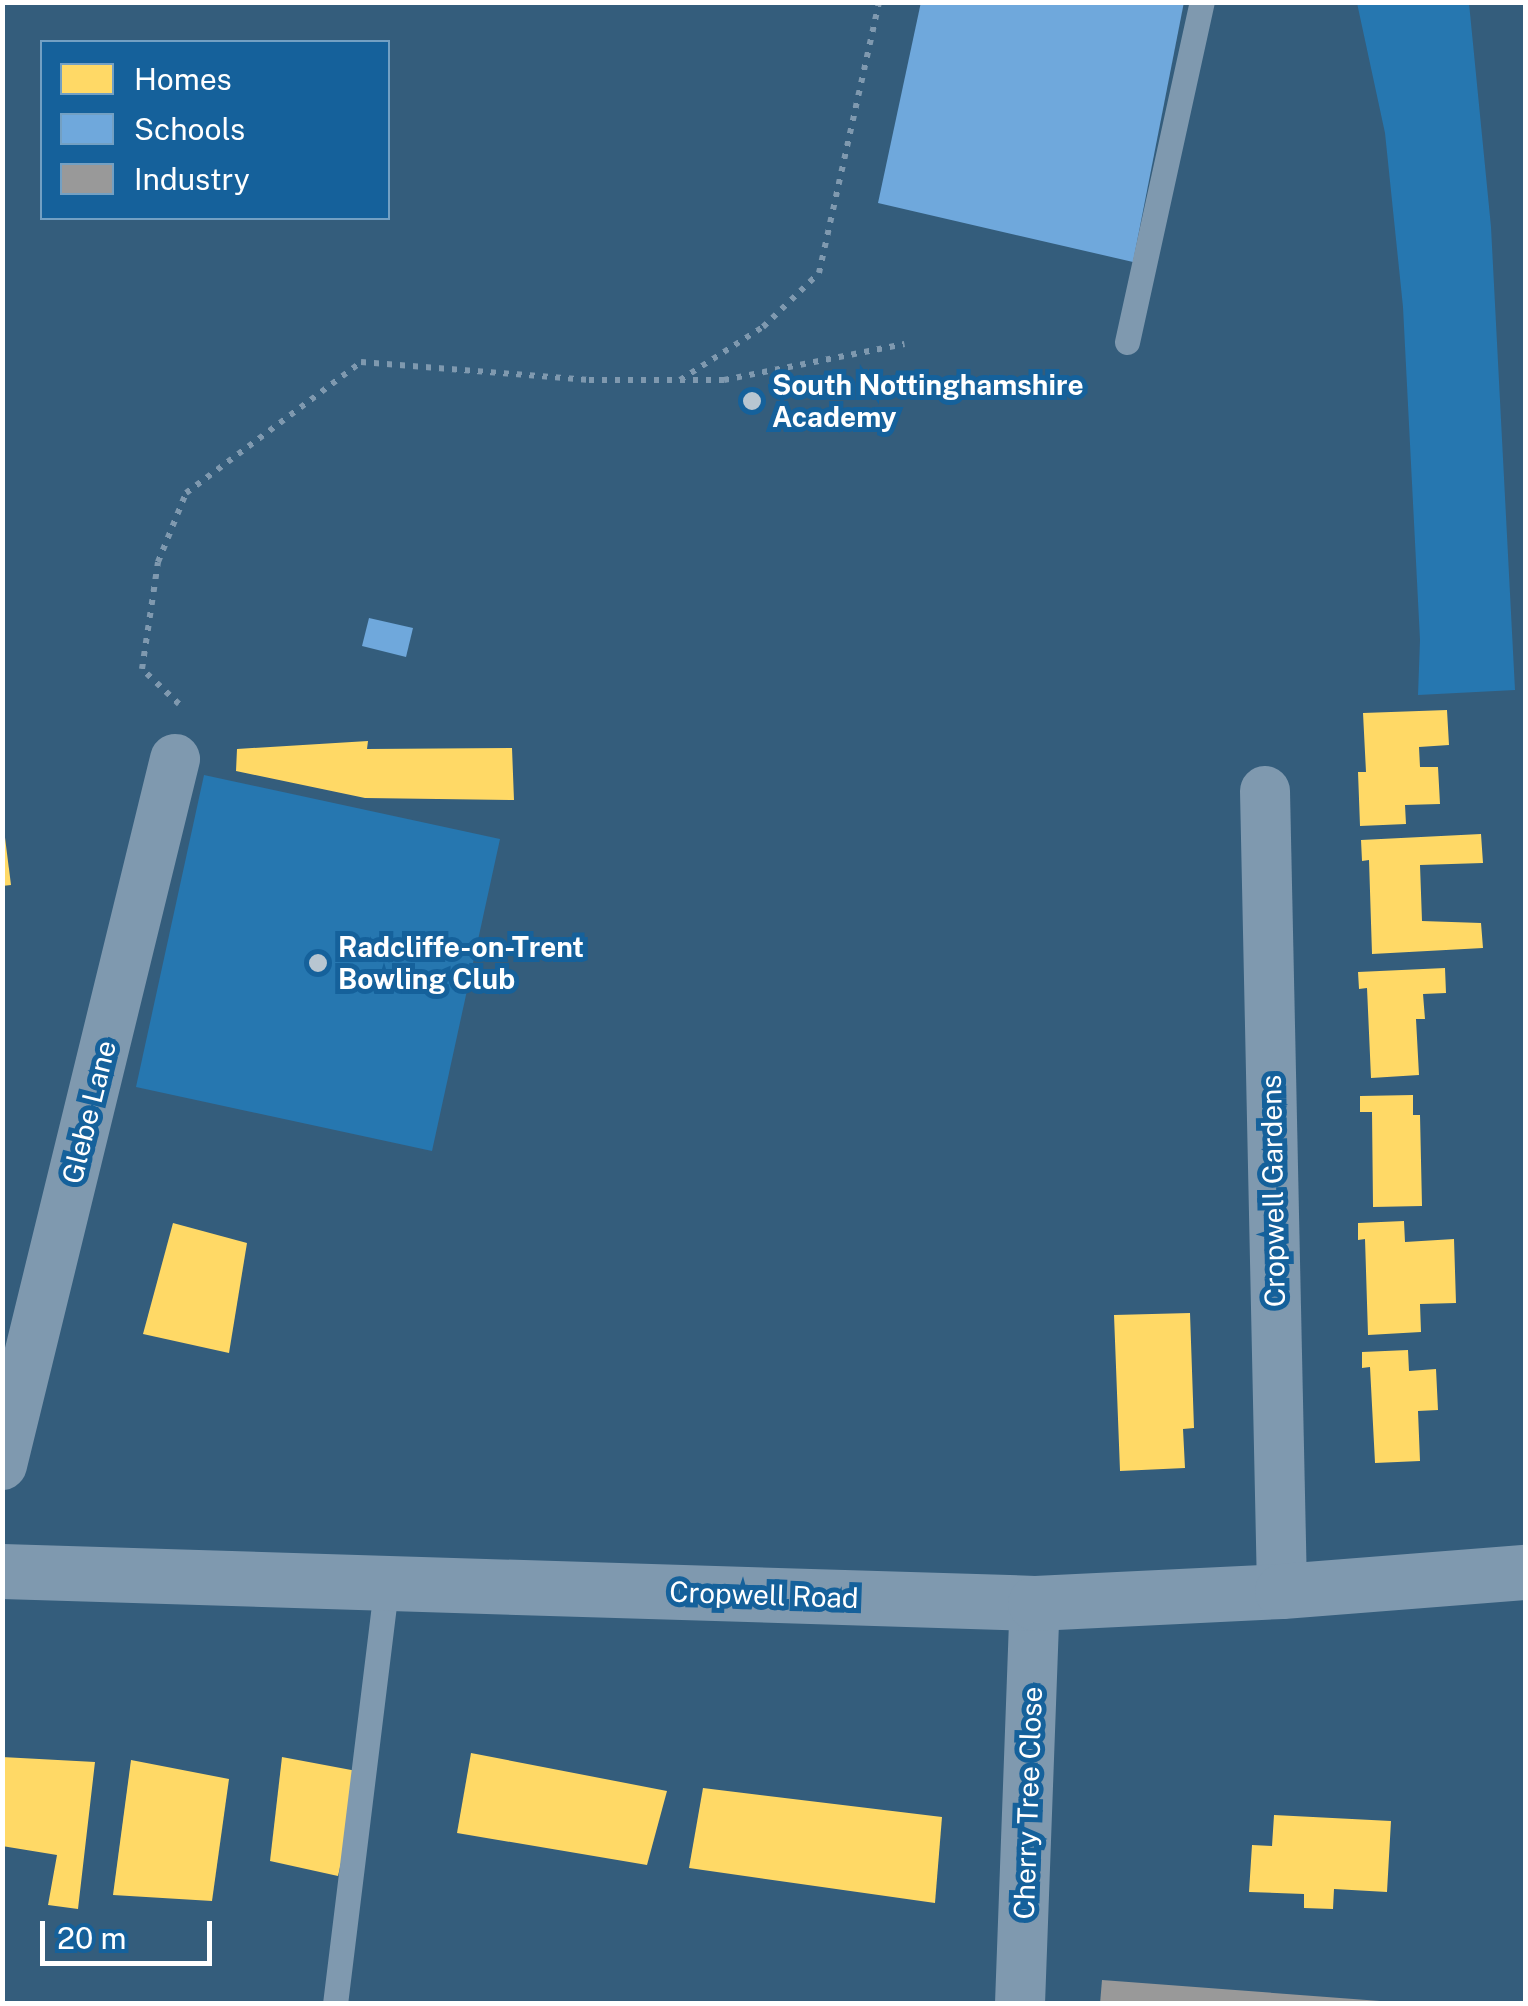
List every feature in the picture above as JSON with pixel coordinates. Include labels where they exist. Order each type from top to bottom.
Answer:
[{"type":"street","name":"Glebe Lane","points":[[2,1465],[175,759]]},
{"type":"street","name":"Cropwell Gardens","points":[[1265,791],[1282,1591]]},
{"type":"street","name":"Cropwell Road","points":[[2,1571],[1035,1603],[1282,1591],[1526,1572]]},
{"type":"street","name":"Cherry Tree Close","points":[[1020,2004],[1035,1603]]},
{"type":"lane","points":[[1127,342],[1202,2]]},
{"type":"lane","points":[[335,2004],[387,1583]]},
{"type":"path","points":[[678,380],[763,327],[819,273],[879,2]]},
{"type":"path","points":[[183,709],[142,668],[158,562],[186,493],[360,362],[589,380],[724,380],[904,344]]},
{"type":"shaded area","points":[[1357,3],[1469,3],[1491,227],[1515,690],[1418,695],[1420,640],[1403,307],[1385,133]]},
{"type":"shaded area","name":"Radcliffe-on-Trent Bowling Club","points":[[204,775],[500,839],[432,1151],[136,1087]]},
{"type":"building: Homes","points":[[1447,710],[1449,745],[1419,747],[1420,767],[1438,767],[1440,804],[1405,805],[1406,824],[1360,826],[1358,772],[1366,772],[1363,713]]},
{"type":"building: Homes","points":[[368,741],[367,749],[512,748],[514,800],[365,798],[236,771],[237,749]]},
{"type":"building: Homes","points":[[2,814],[11,885],[2,886]]},
{"type":"building: Homes","points":[[1481,834],[1483,863],[1420,865],[1422,921],[1481,923],[1483,948],[1372,954],[1369,860],[1362,861],[1361,840]]},
{"type":"building: Homes","points":[[1445,968],[1446,993],[1423,994],[1425,1019],[1416,1019],[1419,1075],[1371,1078],[1367,988],[1359,989],[1358,972]]},
{"type":"building: Homes","points":[[1413,1095],[1413,1115],[1420,1115],[1422,1206],[1373,1207],[1372,1112],[1360,1112],[1360,1096]]},
{"type":"building: Homes","points":[[1404,1221],[1405,1242],[1454,1239],[1456,1303],[1420,1304],[1421,1332],[1368,1335],[1365,1239],[1358,1240],[1358,1223]]},
{"type":"building: Homes","points":[[173,1223],[247,1243],[229,1353],[143,1334]]},
{"type":"building: Homes","points":[[1190,1313],[1194,1428],[1183,1429],[1185,1468],[1120,1471],[1114,1315]]},
{"type":"building: Homes","points":[[1408,1350],[1409,1371],[1436,1369],[1438,1410],[1418,1411],[1420,1461],[1375,1463],[1370,1367],[1362,1368],[1362,1352]]},
{"type":"building: Homes","points":[[471,1753],[667,1791],[647,1865],[457,1833]]},
{"type":"building: Homes","points":[[2,1757],[95,1762],[78,1909],[48,1905],[57,1855],[2,1846]]},
{"type":"building: Homes","points":[[282,1757],[362,1772],[338,1876],[270,1861]]},
{"type":"building: Homes","points":[[131,1760],[229,1779],[212,1901],[113,1895]]},
{"type":"building: Homes","points":[[703,1788],[942,1817],[935,1903],[689,1868]]},
{"type":"building: Homes","points":[[1274,1815],[1391,1821],[1387,1892],[1334,1889],[1333,1909],[1304,1908],[1304,1894],[1249,1892],[1252,1845],[1272,1846]]},
{"type":"building: Schools","points":[[921,2],[1184,2],[1133,262],[878,203]]},
{"type":"building: Schools","points":[[369,618],[413,628],[406,657],[362,646]]},
{"type":"building: Industry","points":[[1102,1980],[1380,2001],[1380,2004],[1100,2004]]},
{"type":"place","name":"South Nottinghamshire Academy","points":[[752,401]]},
{"type":"place","name":"Radcliffe-on-Trent Bowling Club","points":[[318,963]]}]
